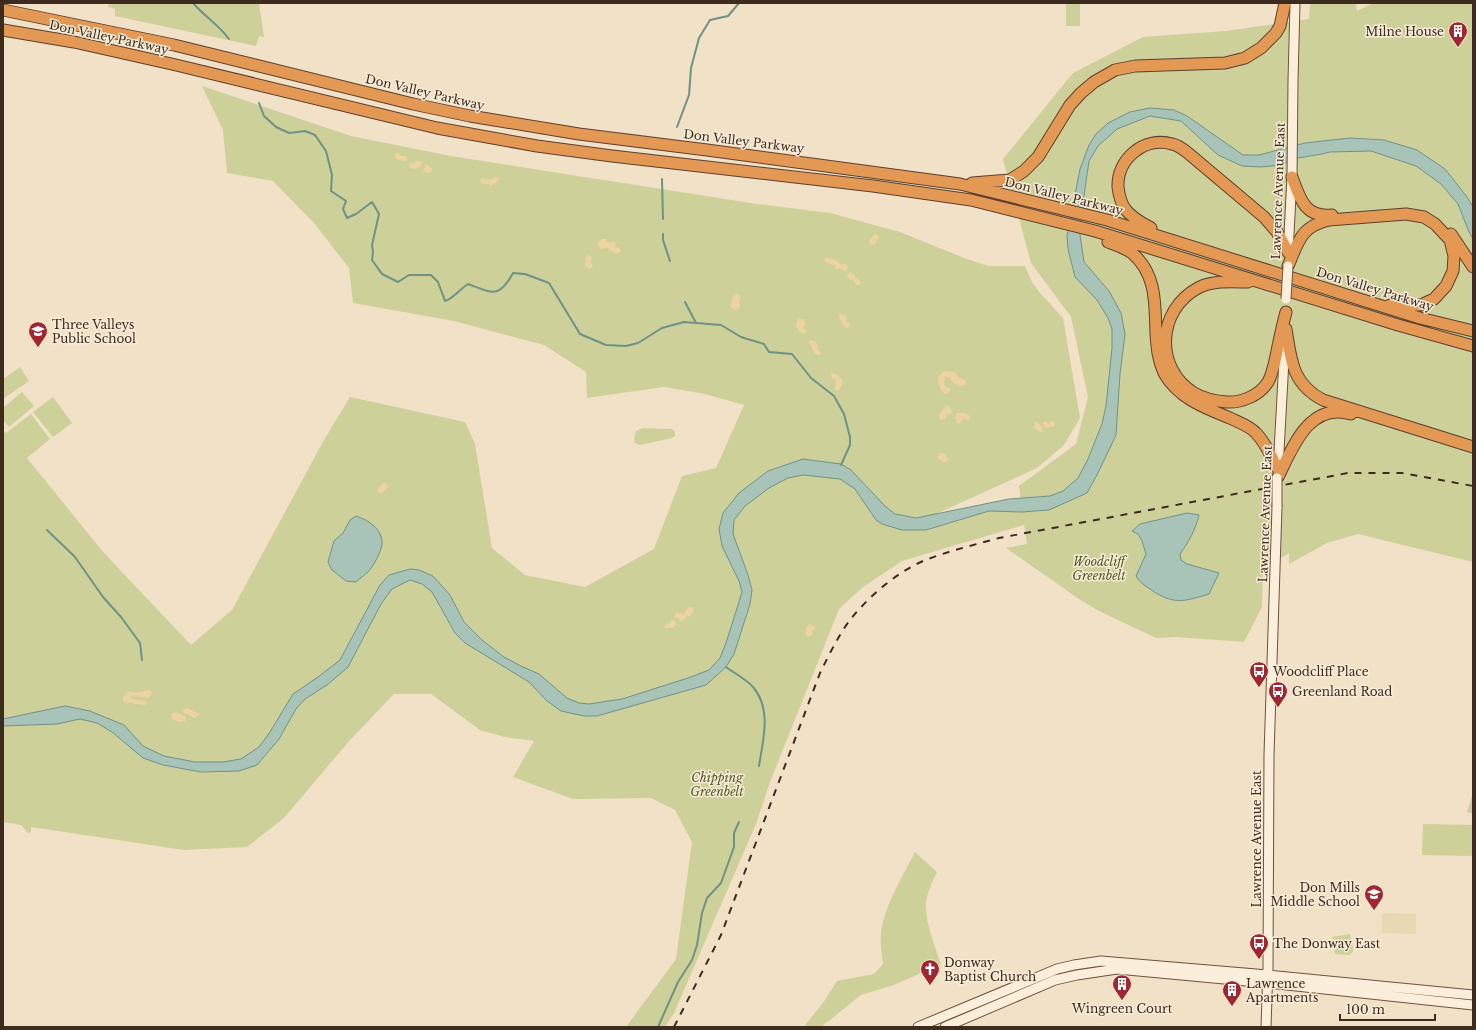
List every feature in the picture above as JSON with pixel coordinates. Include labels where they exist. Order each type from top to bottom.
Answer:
[{"type":"highway","points":[[960,184],[1010,180],[1024,172],[1038,157],[1070,105],[1094,82],[1115,70],[1135,66],[1225,63],[1246,58],[1261,48],[1276,34],[1280,26],[1284,3]]},
{"type":"highway","name":"Don Valley Parkway","points":[[3,10],[174,45],[413,104],[470,116],[579,134],[960,184],[1044,203],[1108,220],[1420,318],[1473,331]]},
{"type":"highway","name":"Don Valley Parkway","points":[[3,30],[74,42],[437,128],[530,145],[881,187],[971,200],[1095,231],[1398,325],[1473,346]]},
{"type":"highway","points":[[1168,239],[1133,217],[1126,211],[1119,197],[1119,176],[1125,162],[1136,150],[1151,143],[1171,144],[1178,146],[1188,153],[1264,217],[1280,236],[1288,257]]},
{"type":"highway","points":[[1292,177],[1300,199],[1306,208],[1314,213],[1325,216],[1406,209],[1420,211],[1433,217],[1449,231],[1473,267]]},
{"type":"highway","points":[[1288,257],[1301,236],[1317,223],[1329,220],[1406,214],[1424,217],[1435,224],[1450,240],[1454,256],[1453,271],[1446,286],[1434,299],[1421,305],[1383,306]]},
{"type":"highway","points":[[1095,231],[1106,241],[1131,253],[1145,266],[1152,283],[1158,355],[1164,372],[1173,386],[1196,403],[1239,422],[1256,432],[1264,444],[1278,473]]},
{"type":"highway","points":[[1261,282],[1214,282],[1198,288],[1185,297],[1174,309],[1168,325],[1165,341],[1167,359],[1174,374],[1195,394],[1211,400],[1232,402],[1248,399],[1268,382],[1286,312]]},
{"type":"highway","points":[[1286,329],[1292,363],[1296,374],[1302,384],[1314,396],[1473,447]]},
{"type":"highway","points":[[1278,473],[1294,443],[1306,427],[1317,419],[1328,414],[1348,413],[1473,454]]},
{"type":"street","name":"Lawrence Avenue East","points":[[1266,1027],[1269,755],[1278,473],[1292,177],[1295,3]]},
{"type":"street","points":[[918,1027],[1050,972],[1074,964],[1101,961],[1381,991],[1447,1003],[1473,1005]]},
{"type":"street","points":[[945,1027],[1055,980],[1094,972],[1117,969],[1267,979]]},
{"type":"street","points":[[1381,991],[1473,995]]},
{"type":"street","points":[[1447,1003],[1448,993]]},
{"type":"shaded area","points":[[1150,108],[1174,110],[1187,116],[1243,155],[1259,155],[1305,143],[1350,138],[1384,140],[1417,150],[1445,169],[1467,197],[1473,207],[1473,239],[1458,204],[1441,184],[1416,166],[1371,151],[1330,152],[1292,159],[1282,165],[1261,167],[1242,166],[1218,155],[1181,121],[1150,116],[1117,129],[1098,146],[1089,161],[1080,235],[1084,262],[1109,291],[1121,313],[1125,334],[1120,374],[1116,435],[1087,493],[1049,510],[1022,512],[989,511],[926,530],[902,530],[882,524],[876,520],[855,489],[840,479],[803,475],[788,478],[769,488],[745,506],[734,520],[733,534],[752,590],[750,604],[734,654],[726,667],[706,685],[597,716],[584,716],[561,711],[547,701],[529,682],[465,643],[455,633],[432,592],[422,584],[410,580],[392,589],[381,604],[348,667],[327,685],[305,699],[296,709],[279,739],[257,765],[239,771],[201,772],[163,765],[143,758],[112,732],[97,723],[80,719],[57,724],[3,726],[3,719],[65,706],[90,711],[124,725],[143,746],[164,756],[195,762],[223,762],[241,759],[259,747],[293,694],[340,660],[380,585],[389,575],[410,569],[419,570],[433,576],[450,595],[464,622],[482,640],[504,657],[539,674],[567,698],[579,703],[589,704],[622,699],[709,670],[720,658],[742,592],[739,581],[722,546],[719,529],[723,513],[739,493],[768,471],[803,459],[841,464],[851,470],[885,506],[895,514],[916,518],[1009,499],[1050,496],[1063,491],[1078,478],[1088,459],[1102,424],[1106,406],[1112,348],[1112,329],[1108,318],[1097,300],[1075,277],[1068,249],[1067,236],[1080,169],[1089,145],[1096,134],[1108,123],[1130,112]]},
{"type":"shaded area","points":[[1187,513],[1199,515],[1191,536],[1180,554],[1181,560],[1187,564],[1219,573],[1209,594],[1192,599],[1172,600],[1158,594],[1140,582],[1137,578],[1136,576],[1146,554],[1138,534],[1132,531],[1140,524]]},
{"type":"shaded area","points":[[356,516],[374,526],[382,539],[382,547],[368,572],[356,582],[346,581],[332,570],[328,562],[334,541],[343,533],[350,520]]},
{"type":"shaded area","points":[[1382,913],[1416,914],[1416,934],[1382,933]]},
{"type":"green space","points":[[109,3],[259,3],[264,37],[259,36],[256,46],[115,16],[115,9],[108,7]]},
{"type":"green space","points":[[1066,3],[1080,3],[1080,26],[1066,26]]},
{"type":"green space","points":[[1310,3],[1356,3],[1357,11],[1373,3],[1473,3],[1473,562],[1358,534],[1327,543],[1289,564],[1289,553],[1263,569],[1262,607],[1244,642],[1176,637],[1156,638],[1099,611],[1082,601],[1006,548],[1027,544],[1024,525],[902,561],[863,587],[839,609],[770,782],[756,824],[674,1013],[665,1027],[626,1027],[676,959],[692,842],[675,810],[651,798],[573,799],[513,777],[534,741],[505,737],[480,730],[431,694],[394,694],[350,740],[284,818],[247,847],[184,850],[31,827],[31,832],[28,833],[21,825],[3,822],[3,430],[6,433],[31,414],[50,439],[27,458],[104,553],[191,645],[232,610],[324,440],[350,397],[465,422],[475,444],[492,548],[525,575],[585,587],[654,549],[682,476],[716,468],[744,405],[705,394],[664,387],[587,398],[586,372],[544,345],[454,321],[353,303],[349,268],[314,223],[273,181],[227,173],[223,130],[202,86],[351,136],[451,156],[757,204],[830,213],[900,232],[988,266],[1025,266],[1032,282],[1040,293],[1063,318],[1080,418],[1064,445],[1037,468],[903,529],[926,530],[989,511],[1022,512],[1019,486],[1076,444],[1088,397],[1071,317],[1031,263],[1003,159],[1073,73],[1143,37],[1226,31],[1309,19]]},
{"type":"green space","points":[[20,367],[29,381],[3,399],[3,379]]},
{"type":"green space","points":[[22,392],[34,406],[9,427],[3,420],[3,408]]},
{"type":"green space","points":[[53,397],[72,423],[53,437],[33,412]]},
{"type":"green space","points":[[643,428],[672,429],[675,432],[675,436],[640,445],[635,443],[634,439],[636,431]]},
{"type":"green space","points":[[1473,793],[1473,814],[1467,812]]},
{"type":"green space","points":[[1423,824],[1473,825],[1473,856],[1422,855]]},
{"type":"green space","points":[[915,852],[937,872],[927,896],[926,911],[931,934],[941,964],[894,985],[861,995],[821,1027],[804,1027],[825,1000],[837,981],[874,974],[883,964],[881,933],[883,922],[890,901]]},
{"type":"green space","points":[[1350,934],[1353,952],[1349,955],[1335,954],[1332,937]]},
{"type":"sand","points":[[395,153],[398,153],[401,156],[406,156],[407,160],[398,160],[394,156]]},
{"type":"sand","points":[[417,161],[422,162],[421,167],[414,169],[410,168],[410,163]]},
{"type":"sand","points":[[426,164],[432,168],[430,173],[423,172]]},
{"type":"sand","points":[[498,177],[499,180],[491,186],[488,184],[482,184],[480,180],[482,178],[490,180]]},
{"type":"sand","points":[[875,234],[879,236],[878,239],[875,244],[871,245],[869,241]]},
{"type":"sand","points":[[602,239],[606,239],[608,243],[616,243],[615,247],[620,248],[621,251],[617,254],[607,248],[600,249],[597,243]]},
{"type":"sand","points":[[588,255],[591,256],[592,259],[590,262],[593,266],[590,269],[585,265],[586,257]]},
{"type":"sand","points":[[826,257],[837,261],[841,265],[846,264],[848,266],[845,272],[842,269],[836,269],[836,265],[832,265],[824,260]]},
{"type":"sand","points":[[850,272],[860,281],[860,285],[856,285],[853,280],[849,279],[847,275]]},
{"type":"sand","points":[[737,294],[741,297],[739,301],[740,308],[736,310],[731,308],[731,304],[733,295]]},
{"type":"sand","points":[[841,314],[845,315],[847,318],[846,322],[850,323],[848,328],[845,327],[838,316]]},
{"type":"sand","points":[[798,319],[804,320],[805,325],[803,327],[806,331],[805,334],[801,333],[796,326]]},
{"type":"sand","points":[[811,340],[815,341],[818,346],[817,348],[821,353],[820,355],[815,354],[809,342]]},
{"type":"sand","points":[[944,371],[956,373],[958,377],[965,380],[966,384],[961,386],[953,383],[949,377],[945,377],[944,385],[951,389],[945,394],[939,385],[938,380]]},
{"type":"sand","points":[[831,373],[836,374],[842,380],[842,385],[838,391],[835,390],[836,380],[832,378]]},
{"type":"sand","points":[[946,406],[950,407],[952,412],[951,414],[946,414],[945,419],[940,420],[939,415]]},
{"type":"sand","points":[[957,413],[965,413],[970,416],[968,421],[964,418],[960,423],[957,423],[955,418]]},
{"type":"sand","points":[[1046,421],[1048,424],[1051,421],[1054,421],[1055,426],[1045,428],[1043,423]]},
{"type":"sand","points":[[1036,422],[1041,426],[1043,432],[1035,429],[1034,424]]},
{"type":"sand","points":[[939,453],[943,453],[948,458],[947,462],[943,462],[938,458]]},
{"type":"sand","points":[[384,482],[388,487],[382,493],[379,493],[377,489]]},
{"type":"sand","points":[[689,607],[692,607],[694,610],[691,615],[688,617],[687,615],[684,620],[680,622],[678,618],[674,617],[676,612],[683,614]]},
{"type":"sand","points":[[671,620],[675,620],[676,624],[673,628],[665,628],[665,625],[669,624]]},
{"type":"sand","points":[[810,624],[815,627],[814,630],[811,631],[813,633],[812,635],[808,637],[805,630]]},
{"type":"sand","points":[[149,690],[152,693],[149,698],[130,697],[132,699],[146,701],[146,705],[123,701],[123,697],[129,691],[136,693]]},
{"type":"sand","points":[[187,708],[199,713],[199,715],[194,718],[188,714],[184,714],[183,710]]},
{"type":"sand","points":[[176,712],[186,717],[185,721],[179,722],[172,719],[171,714]]},
{"type":"waterway","points":[[193,3],[221,29],[229,39]]},
{"type":"waterway","points":[[677,127],[689,95],[691,68],[699,38],[710,20],[728,16],[739,3]]},
{"type":"waterway","points":[[259,103],[264,116],[276,127],[289,133],[305,131],[315,135],[326,151],[332,175],[331,191],[346,201],[343,209],[347,218],[356,214],[372,202],[379,214],[372,245],[372,260],[382,274],[398,282],[409,275],[431,275],[438,282],[445,301],[468,284],[483,290],[494,292],[503,287],[513,273],[525,274],[549,283],[580,334],[606,345],[626,346],[638,343],[662,328],[684,322],[721,325],[741,337],[764,344],[769,352],[792,354],[811,378],[834,396],[844,414],[850,437],[850,445],[841,465]]},
{"type":"waterway","points":[[662,179],[663,219]]},
{"type":"waterway","points":[[663,234],[663,240],[670,261]]},
{"type":"waterway","points":[[685,302],[696,323]]},
{"type":"waterway","points":[[47,530],[75,557],[103,597],[121,617],[140,643],[142,660]]},
{"type":"waterway","points":[[726,667],[753,687],[763,705],[765,725],[759,766]]},
{"type":"waterway","points":[[658,1027],[678,982],[692,960],[697,945],[702,913],[707,898],[721,883],[734,847],[734,833],[739,822]]},
{"type":"railway","points":[[674,1027],[721,935],[820,673],[827,659],[842,632],[857,611],[874,594],[903,572],[932,557],[999,538],[1348,473],[1402,473],[1473,486]]},
{"type":"place","name":"Milne House","points":[[1458,48]]},
{"type":"place","name":"Three Valleys Public School","points":[[38,348]]},
{"type":"place","name":"Woodcliff Place","points":[[1259,688]]},
{"type":"place","name":"Greenland Road","points":[[1278,708]]},
{"type":"place","name":"Don Mills Middle School","points":[[1374,911]]},
{"type":"place","name":"The Donway East","points":[[1259,960]]},
{"type":"place","name":"Donway Baptist Church","points":[[930,986]]},
{"type":"place","name":"Wingreen Court","points":[[1122,1001]]},
{"type":"place","name":"Lawrence Apartments","points":[[1232,1007]]},
{"type":"park label","name":"Woodcliff Greenbelt","points":[[1099,568]]},
{"type":"park label","name":"Chipping Greenbelt","points":[[717,784]]}]
